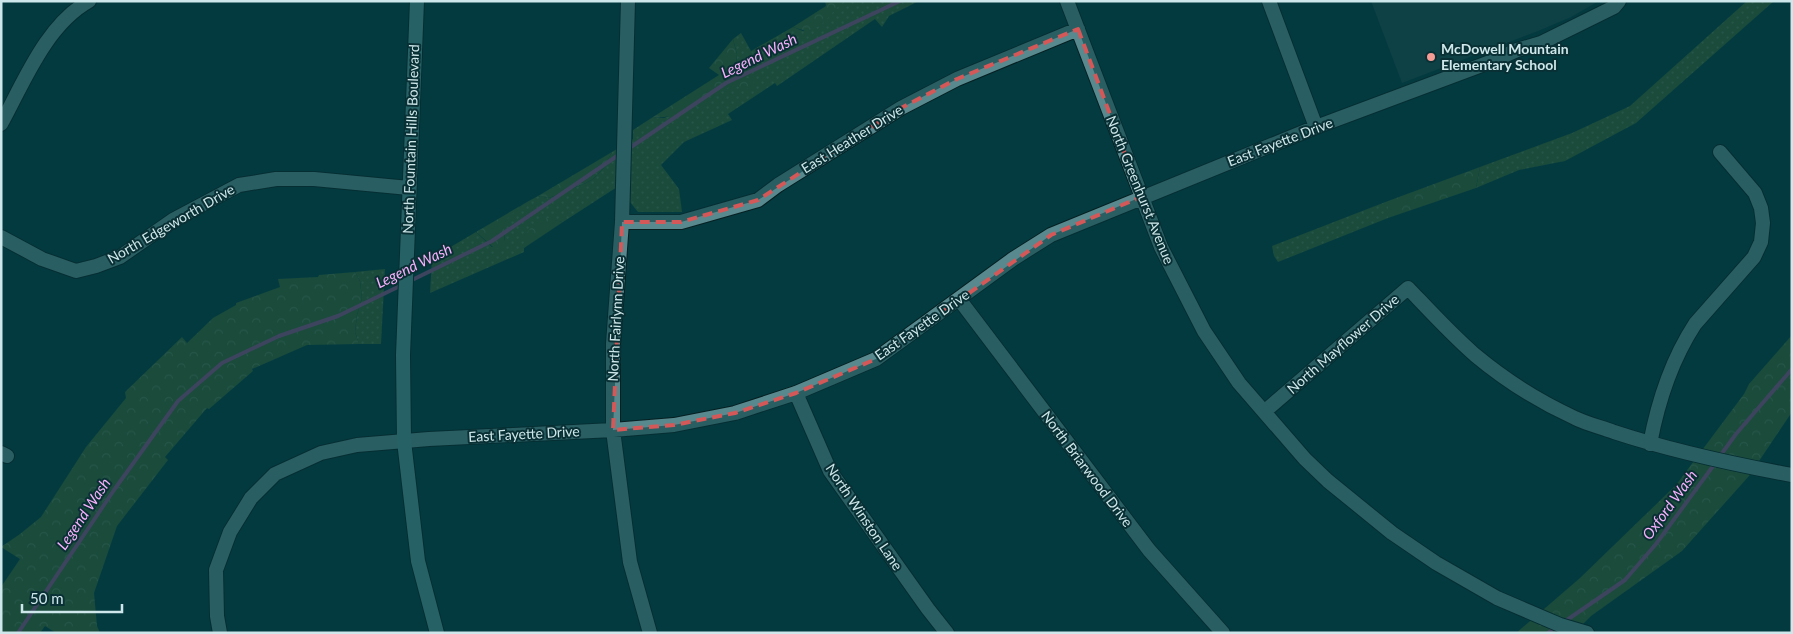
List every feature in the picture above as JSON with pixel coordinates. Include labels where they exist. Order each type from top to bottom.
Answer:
[{"type":"main road","name":"North Fountain Hills Boulevard","points":[[417,1],[403,355],[404,441],[418,561],[437,633]]},
{"type":"street","points":[[1,124],[46,41],[60,23],[78,7],[89,1]]},
{"type":"street","name":"North Fairlynn Drive","points":[[628,1],[622,222],[614,344],[612,430],[630,562],[650,633]]},
{"type":"street","name":"North Greenhurst Avenue","points":[[1066,1],[1160,247],[1204,331],[1239,383],[1305,459],[1328,481],[1392,533],[1436,563],[1497,598],[1560,625],[1586,633]]},
{"type":"street","points":[[1270,1],[1316,127]]},
{"type":"street","name":"East Fayette Drive","points":[[220,633],[217,616],[216,570],[230,532],[251,498],[275,474],[321,453],[357,445],[404,441],[674,425],[735,413],[796,393],[876,359],[1013,259],[1051,234],[1316,127],[1490,62],[1517,50],[1541,43],[1614,7],[1620,1]]},
{"type":"street","name":"East Heather Drive","points":[[622,222],[681,222],[758,200],[778,185],[902,108],[957,79],[1078,29]]},
{"type":"street","points":[[1650,444],[1666,378],[1687,336],[1695,324],[1754,257],[1761,242],[1761,208],[1755,193],[1720,152]]},
{"type":"street","name":"North Edgeworth Drive","points":[[1,237],[42,259],[76,270],[96,266],[120,257],[173,220],[239,185],[276,179],[314,179],[409,188]]},
{"type":"street","name":"North Mayflower Drive","points":[[1264,412],[1408,288],[1476,355],[1517,385],[1576,419],[1650,444],[1744,466],[1792,474]]},
{"type":"street","name":"North Briarwood Drive","points":[[959,299],[1149,550],[1223,633]]},
{"type":"street","name":"North Winston Lane","points":[[796,393],[830,472],[947,633]]},
{"type":"highlighted area","points":[[1078,29],[1141,197],[1051,235],[876,359],[796,393],[735,413],[674,425],[613,430],[622,222],[681,222],[758,200],[901,108],[957,79]]},
{"type":"shaded area","name":"McDowell Mountain Elementary School","points":[[1371,1],[1599,1],[1571,17],[1538,31],[1402,83]]},
{"type":"green space","points":[[825,1],[844,1],[816,28],[802,30],[793,27],[826,6]]},
{"type":"green space","points":[[844,1],[919,1],[889,16],[882,27],[875,19],[777,86],[775,83],[728,114],[732,120],[684,142],[661,165],[679,189],[682,212],[638,212],[630,202],[631,178],[563,222],[547,219],[524,248],[524,252],[430,293],[432,258],[476,232],[492,247],[505,240],[504,224],[509,215],[518,207],[538,196],[549,198],[593,179],[603,169],[612,152],[633,139],[633,130],[653,117],[664,118],[709,100],[722,89],[732,86],[744,77],[736,69],[737,54],[733,39],[741,33],[751,51],[793,27],[803,31]]},
{"type":"green space","points":[[1747,1],[1774,1],[1636,123],[1565,161],[1519,170],[1476,188],[1480,167],[1572,133],[1630,106]]},
{"type":"green space","points":[[733,39],[737,54],[736,69],[744,77],[753,80],[754,84],[749,89],[735,86],[727,88],[710,100],[690,110],[667,117],[653,117],[719,75],[709,68]]},
{"type":"green space","points":[[612,152],[603,169],[593,179],[549,198],[538,196]]},
{"type":"green space","points":[[1480,167],[1476,188],[1388,218],[1388,201]]},
{"type":"green space","points":[[1388,201],[1388,218],[1278,262],[1274,256],[1272,246]]},
{"type":"green space","points":[[520,206],[506,220],[504,226],[505,244],[499,249],[493,247],[476,232]]},
{"type":"green space","points":[[547,218],[563,222],[524,248],[526,236],[530,229]]},
{"type":"green space","points":[[385,269],[381,344],[359,344],[355,332],[362,298],[360,281],[355,272]]},
{"type":"green space","points":[[355,272],[360,281],[362,298],[355,332],[359,344],[307,345],[252,369],[253,371],[209,409],[207,408],[165,457],[168,460],[117,526],[94,593],[97,626],[100,633],[56,633],[45,626],[40,633],[1,633],[1,587],[20,559],[1,547],[41,517],[86,447],[126,398],[125,392],[182,337],[187,343],[213,318],[236,305],[236,303],[280,287],[278,279],[318,277],[319,275]]},
{"type":"green space","points":[[1792,335],[1792,412],[1749,476],[1682,551],[1591,616],[1574,633],[1516,633],[1580,578],[1676,485],[1744,394],[1749,384]]},
{"type":"waterway","name":"Legend Wash","points":[[628,149],[726,83],[900,1]]},
{"type":"waterway","name":"Legend Wash","points":[[410,281],[492,241],[620,154]]},
{"type":"waterway","name":"Legend Wash","points":[[18,633],[114,490],[178,401],[222,363],[279,336],[338,316],[402,285]]},
{"type":"waterway","name":"Oxford Wash","points":[[1720,456],[1736,434],[1792,369]]},
{"type":"waterway","name":"Oxford Wash","points":[[1564,622],[1625,580],[1656,544],[1716,462]]},
{"type":"waterway","name":"Oxford Wash","points":[[1548,633],[1556,627]]},
{"type":"place","name":"McDowell Mountain Elementary School","points":[[1431,57]]}]
